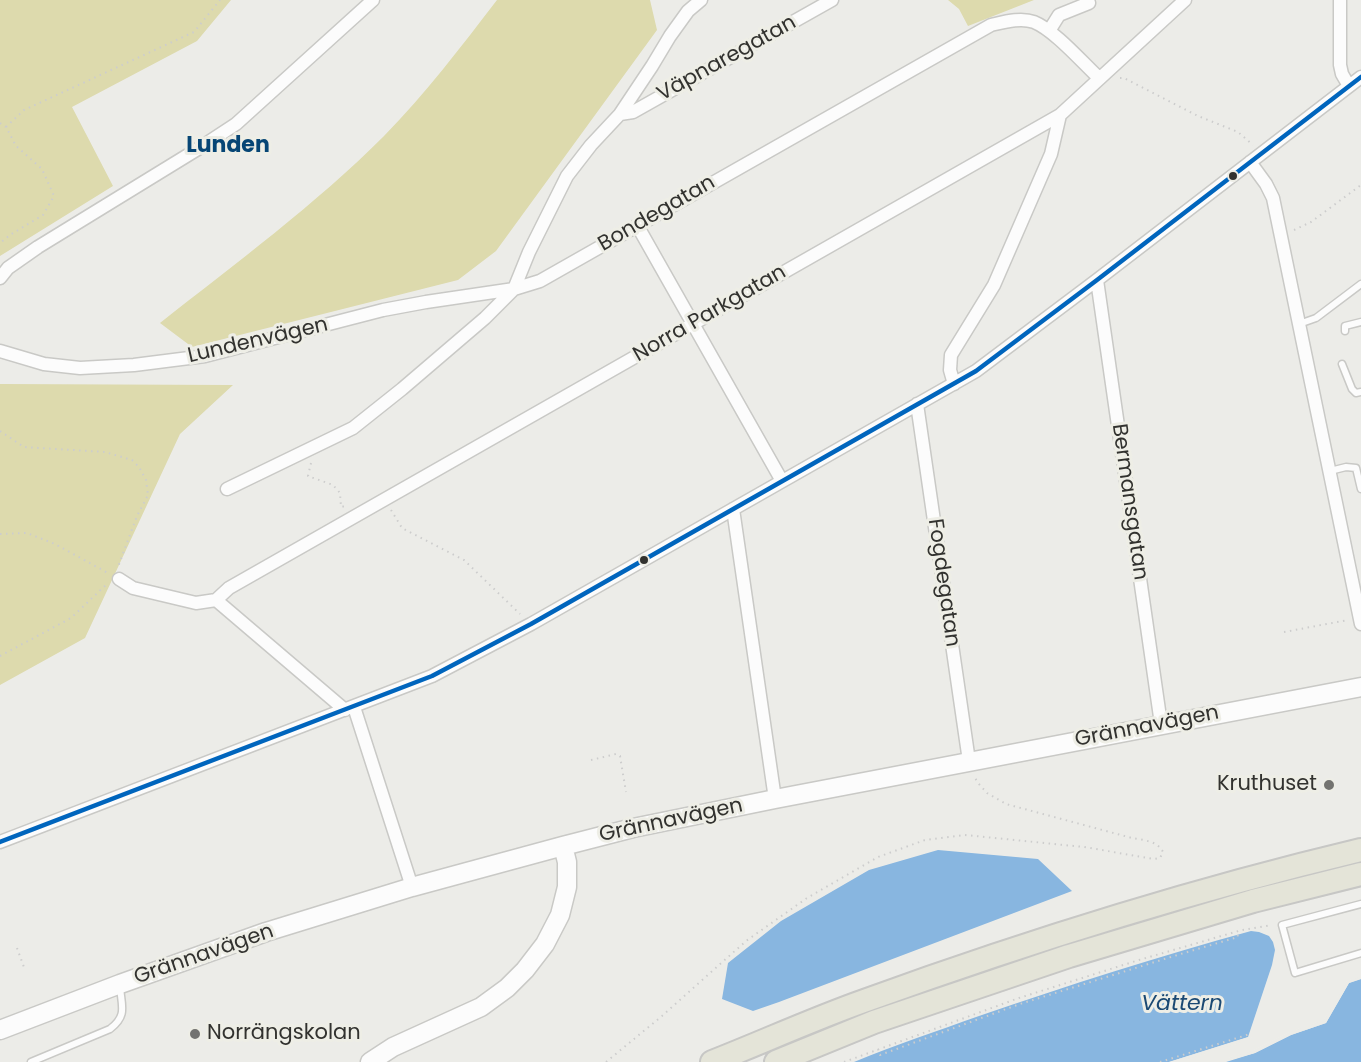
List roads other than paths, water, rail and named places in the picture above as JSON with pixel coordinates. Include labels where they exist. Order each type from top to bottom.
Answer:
[{"type":"highway","points":[[712,1062],[863,1001],[1062,933],[1247,879],[1361,850]]},
{"type":"highway","points":[[776,1062],[874,1022],[1068,956],[1253,901],[1361,874]]},
{"type":"main road","name":"Grännavägen","points":[[0,1030],[266,932],[412,887],[633,828],[969,761],[1361,687]]},
{"type":"main road","points":[[370,1062],[393,1047],[481,1007],[507,988],[525,970],[545,944],[560,915],[567,887],[567,862],[563,846]]},
{"type":"street","points":[[0,278],[8,268],[39,247],[236,124],[374,0]]},
{"type":"street","name":"Väpnaregatan","points":[[514,289],[529,252],[567,176],[591,145],[620,114],[688,10],[701,0]]},
{"type":"street","name":"Väpnaregatan","points":[[620,114],[633,112],[832,0]]},
{"type":"street","name":"Norra Parkgatan","points":[[216,600],[229,588],[1060,115],[1185,0]]},
{"type":"street","points":[[1340,0],[1340,65],[1349,86]]},
{"type":"street","points":[[1049,31],[1059,15],[1089,3]]},
{"type":"street","name":"Bondegatan","points":[[227,489],[353,428],[477,325],[514,289],[540,281],[991,25],[1009,20],[1032,21],[1049,31],[1099,78]]},
{"type":"street","points":[[0,842],[432,676],[531,624],[976,371],[1098,280],[1361,76]]},
{"type":"street","points":[[954,384],[950,370],[951,355],[994,285],[1052,154],[1060,115]]},
{"type":"street","points":[[1250,162],[1273,198],[1360,621]]},
{"type":"street","points":[[638,225],[782,481]]},
{"type":"street","name":"Bermansgatan","points":[[1098,280],[1161,724]]},
{"type":"street","name":"Lundenvägen","points":[[0,351],[44,364],[80,368],[134,365],[205,356],[383,310],[514,289]]},
{"type":"street","name":"Fogdegatan","points":[[917,404],[969,761]]},
{"type":"street","points":[[733,509],[775,799]]},
{"type":"street","points":[[117,578],[132,588],[196,603],[216,600],[349,709],[412,887]]},
{"type":"lane","points":[[1299,324],[1316,318],[1361,284]]},
{"type":"lane","points":[[1345,331],[1345,326],[1361,322]]},
{"type":"lane","points":[[1342,364],[1352,390],[1356,393],[1361,392]]},
{"type":"lane","points":[[1329,471],[1347,467],[1356,468],[1361,489]]},
{"type":"lane","points":[[1361,904],[1282,925],[1295,973],[1361,953]]},
{"type":"lane","points":[[31,1062],[110,1029],[118,1022],[122,1012],[120,984]]},
{"type":"water","points":[[938,850],[1038,859],[1072,891],[753,1011],[722,999],[728,963],[781,921],[869,870]]},
{"type":"water","name":"Vättern","points":[[1251,931],[1269,936],[1275,950],[1248,1037],[1169,1062],[854,1062],[1047,993]]},
{"type":"water","name":"Vättern","points":[[1361,979],[1361,1062],[1226,1062],[1255,1053],[1291,1035],[1326,1023],[1349,983]]},
{"type":"place","name":"Kruthuset","points":[[1329,785]]},
{"type":"place","name":"Norrängskolan","points":[[195,1034]]},
{"type":"district","name":"Lunden","points":[[228,146]]}]
